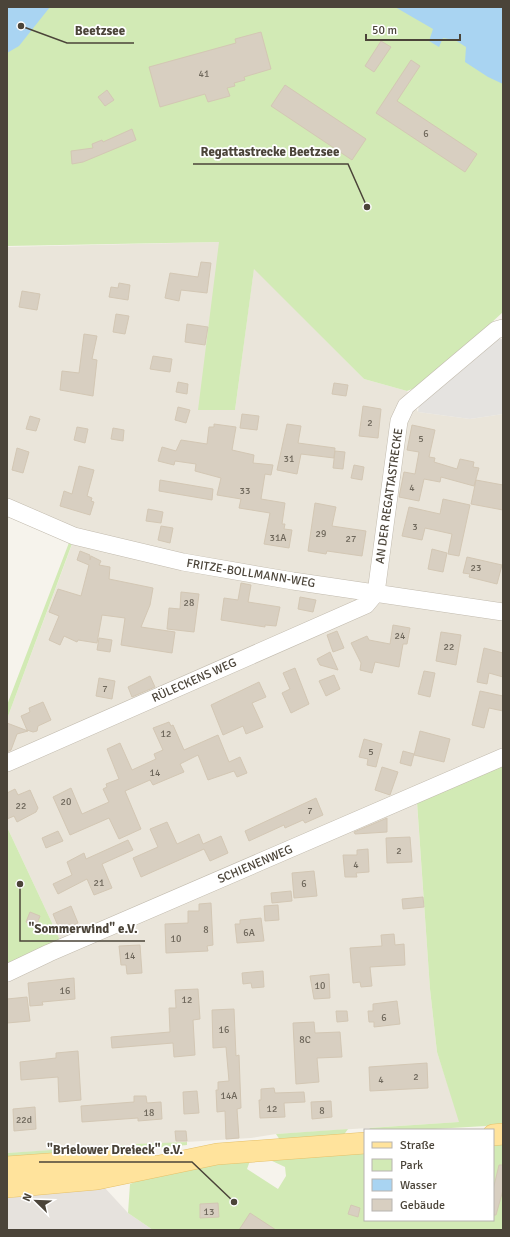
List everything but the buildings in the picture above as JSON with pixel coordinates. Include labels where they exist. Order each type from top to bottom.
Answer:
[{"type":"main road","points":[[7,1186],[97,1179],[217,1154],[364,1143]]},
{"type":"main road","points":[[7,1167],[201,1152],[217,1154]]},
{"type":"street","name":"AN DER REGATTASTRECKE","points":[[376,593],[399,421],[406,406],[496,330],[503,328]]},
{"type":"street","name":"FRITZE-BOLLMANN-WEG","points":[[7,507],[74,536],[112,546],[237,572],[503,612]]},
{"type":"street","name":"RÜLECKENS WEG","points":[[7,763],[366,604],[376,593]]},
{"type":"street","name":"SCHIENENWEG","points":[[7,973],[63,946],[503,756]]},
{"type":"shaded area","points":[[220,242],[199,410],[235,410],[254,268],[364,379],[407,391],[418,412],[470,419],[503,414],[503,763],[417,803],[430,989],[437,1052],[460,1122],[276,1134],[251,1138],[7,1153],[7,969],[60,940],[7,827],[7,719],[77,531],[7,501],[7,247]]},
{"type":"shaded area","points":[[499,339],[503,339],[503,414],[470,419],[418,412],[419,404],[485,347]]},
{"type":"shaded area","points":[[104,1187],[128,1213],[153,1230],[7,1230],[7,1198]]},
{"type":"green space","points":[[7,7],[503,7],[503,312],[425,384],[407,391],[364,379],[254,269],[235,410],[198,410],[219,242],[7,246]]},
{"type":"green space","points":[[70,540],[73,541],[7,719],[7,705]]},
{"type":"green space","points":[[503,763],[503,1125],[434,1129],[369,1128],[459,1122],[437,1052],[430,989],[417,802]]},
{"type":"green space","points":[[7,827],[60,940],[7,969]]},
{"type":"green space","points":[[348,1129],[343,1136],[280,1140],[276,1134]]},
{"type":"green space","points":[[187,1142],[187,1145],[143,1149],[135,1144]]},
{"type":"green space","points":[[503,1142],[503,1230],[153,1230],[128,1213],[130,1184],[176,1166],[251,1158],[247,1169],[278,1189],[286,1176],[285,1167],[270,1160],[364,1151],[364,1221],[494,1221],[494,1143]]},
{"type":"green space","points":[[125,1145],[123,1153],[7,1158],[7,1153]]},
{"type":"water","points":[[7,7],[50,7],[19,46],[7,53]]},
{"type":"water","points":[[395,7],[503,7],[503,84],[488,77],[465,62],[466,47],[455,40],[443,38],[439,47],[429,41],[433,29]]},
{"type":"place","name":"Beetzsee","points":[[21,26]]},
{"type":"place","name":"Regattastrecke Beetzsee","points":[[367,207]]},
{"type":"place","name":"\"Sommerwind\" e.V.","points":[[20,884]]},
{"type":"place","name":"\"Brielower Dreieck\" e.V.","points":[[234,1202]]}]
